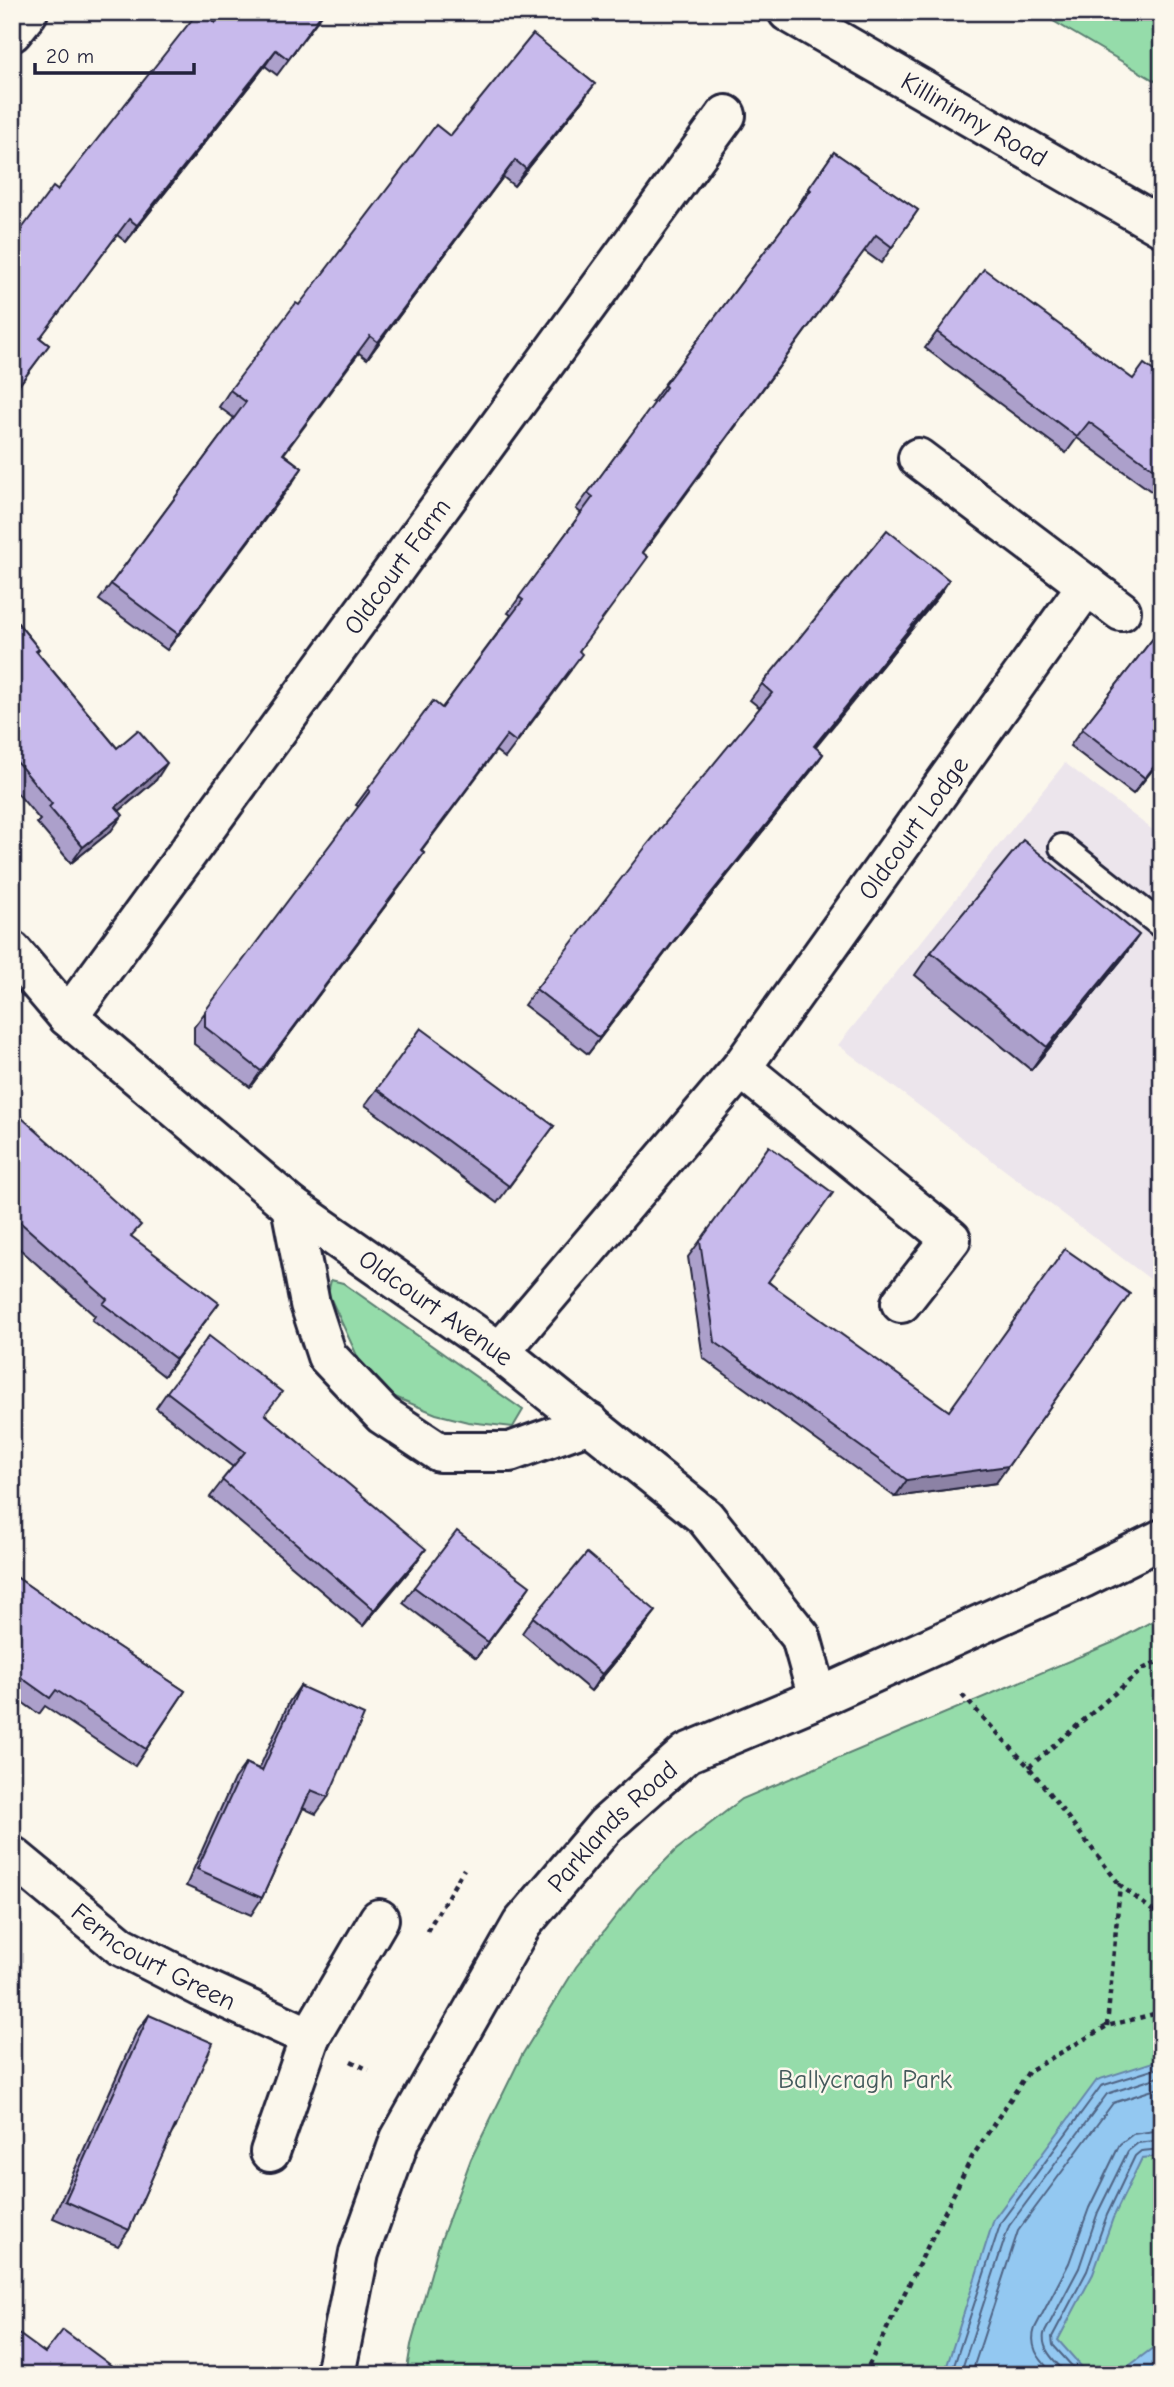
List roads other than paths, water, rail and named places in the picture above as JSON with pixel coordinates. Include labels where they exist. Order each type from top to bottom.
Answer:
[{"type":"street","points":[[12,32],[28,12]]},
{"type":"street","name":"Killininny Road","points":[[788,12],[1162,227]]},
{"type":"street","name":"Oldcourt Farm","points":[[68,1017],[726,115]]},
{"type":"street","points":[[918,458],[1121,611]]},
{"type":"street","name":"Oldcourt Lodge","points":[[500,1352],[741,1068],[1087,585]]},
{"type":"street","name":"Oldcourt Avenue","points":[[12,951],[68,1017],[291,1206],[500,1352],[705,1517],[801,1637],[818,1698]]},
{"type":"street","points":[[741,1068],[950,1239],[901,1303]]},
{"type":"street","points":[[291,1206],[310,1304],[327,1356],[383,1415],[439,1452],[510,1452],[590,1423]]},
{"type":"street","name":"Parklands Road","points":[[335,2375],[359,2253],[400,2139],[522,1924],[605,1826],[687,1753],[818,1698],[1083,1578],[1162,1539]]},
{"type":"street","name":"Ferncourt Green","points":[[12,1856],[121,1946],[310,2038]]},
{"type":"street","points":[[270,2152],[310,2038],[379,1919]]},
{"type":"lane","points":[[1062,847],[1162,926]]},
{"type":"water","points":[[1162,2059],[1162,2156],[1142,2158],[1113,2218],[1093,2274],[1058,2340],[1089,2375],[944,2375],[994,2219],[1097,2080]]},
{"type":"water","points":[[1162,2341],[1162,2375],[1117,2375],[1158,2344]]},
{"type":"park label","name":"Ballycragh Park","points":[[865,2079]]}]
